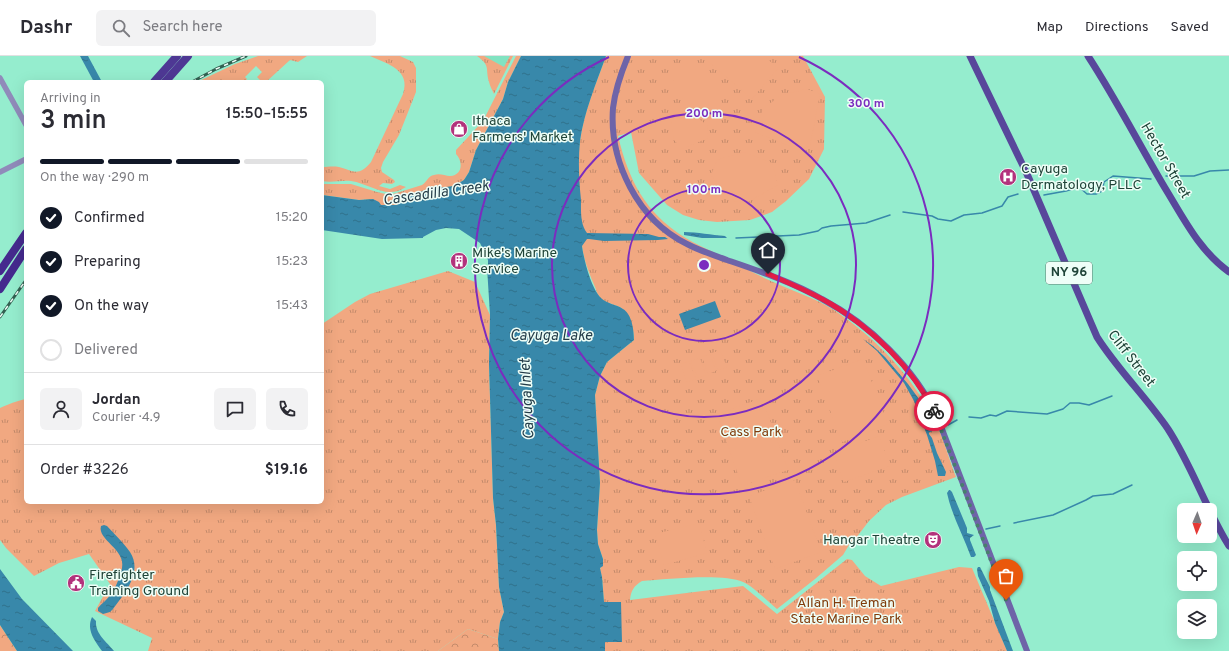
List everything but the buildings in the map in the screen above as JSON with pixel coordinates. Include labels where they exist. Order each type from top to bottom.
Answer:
[{"type":"highway","points":[[156,80],[177,56]]},
{"type":"highway","points":[[167,80],[188,56]]},
{"type":"highway","points":[[0,271],[24,236]]},
{"type":"highway","points":[[0,289],[24,253]]},
{"type":"main road","points":[[628,56],[616,92],[613,108],[613,128],[615,144],[621,165],[631,189],[638,200],[658,222],[680,240],[700,250],[768,274],[820,297],[856,320],[896,357],[919,386],[937,416],[1026,651]]},
{"type":"main road","name":"Cliff Street","points":[[970,56],[1028,174],[1097,337],[1113,360],[1156,412],[1169,431],[1229,546]]},
{"type":"main road","name":"Hector Street","points":[[1088,56],[1108,86],[1153,168],[1194,236],[1210,256],[1229,272]]},
{"type":"street","points":[[0,78],[24,121]]},
{"type":"street","points":[[0,172],[24,160]]},
{"type":"shaded area","points":[[481,56],[511,56],[504,71]]},
{"type":"green space","points":[[258,56],[307,56],[298,62],[290,60],[268,80],[260,80],[257,77],[262,72],[256,66],[245,77],[247,79],[246,80],[201,80],[235,64]]},
{"type":"green space","points":[[370,56],[400,56],[413,62],[416,68],[416,92],[399,135],[381,168],[382,172],[395,182],[392,184],[383,183],[379,186],[390,189],[400,185],[406,187],[399,191],[385,192],[351,181],[324,181],[324,167],[339,167],[356,172],[363,170],[371,162],[403,94],[405,86],[404,79],[401,74],[390,65]]},
{"type":"green space","points":[[477,56],[484,56],[504,67],[510,56],[513,56],[494,94],[490,86],[486,65]]},
{"type":"green space","points":[[516,56],[521,56],[508,82],[503,99],[476,150],[469,172],[464,180],[454,186],[442,188],[397,205],[380,205],[373,199],[359,200],[324,195],[324,184],[351,184],[390,195],[422,185],[429,178],[438,174],[450,176],[454,175],[459,170],[461,164],[456,154],[456,150],[483,121]]},
{"type":"green space","name":"Cass Park","points":[[606,56],[803,56],[825,97],[824,149],[809,179],[772,212],[750,220],[717,222],[699,220],[683,215],[667,205],[639,173],[631,132],[618,136],[627,167],[640,194],[649,206],[670,227],[684,237],[760,276],[827,306],[849,321],[879,346],[905,374],[927,406],[939,429],[956,477],[902,497],[886,505],[869,521],[849,545],[843,555],[777,609],[743,582],[734,579],[709,577],[642,581],[633,589],[630,600],[743,586],[777,614],[847,559],[852,560],[865,576],[881,586],[959,567],[972,568],[1007,651],[605,651],[605,642],[621,603],[604,603],[600,570],[603,559],[598,544],[597,530],[600,483],[595,395],[600,376],[607,362],[634,340],[634,334],[628,315],[624,310],[605,301],[597,293],[587,267],[582,246],[578,180],[580,141],[587,108]]},
{"type":"green space","points":[[702,56],[764,56],[778,68],[752,99]]},
{"type":"green space","points":[[688,63],[725,95],[705,118],[668,86]]},
{"type":"green space","points":[[807,89],[820,94],[810,146],[799,150],[755,132],[763,109],[781,95]]},
{"type":"green space","points":[[687,110],[707,125],[708,138],[682,149],[674,140],[671,117]]},
{"type":"green space","points":[[744,152],[772,163],[778,185],[746,203],[734,201],[711,175],[717,160]]},
{"type":"green space","points":[[448,271],[475,282],[490,315],[489,364],[493,498],[499,587],[504,612],[500,622],[498,639],[468,629],[438,651],[148,651],[152,638],[95,611],[110,584],[89,554],[59,563],[34,576],[0,540],[0,408],[24,400],[24,504],[324,504],[324,323],[370,294]]},
{"type":"green space","points":[[720,350],[727,367],[718,370],[712,353]]},
{"type":"green space","points":[[710,354],[716,371],[708,374],[702,357]]},
{"type":"green space","points":[[700,358],[706,375],[698,378],[691,361]]},
{"type":"green space","points":[[863,359],[888,424],[842,442],[817,376]]},
{"type":"green space","points":[[689,361],[696,379],[687,382],[681,364]]},
{"type":"green space","points":[[762,398],[788,470],[742,486],[717,414]]},
{"type":"green space","points":[[879,436],[890,466],[844,482],[834,453]]},
{"type":"green space","points":[[795,480],[821,552],[775,569],[749,496]]},
{"type":"green space","points":[[699,523],[707,553],[664,565],[655,534]]},
{"type":"green space","points":[[0,625],[17,651],[0,651]]},
{"type":"green space","points":[[468,629],[498,639],[499,651],[438,651]]},
{"type":"water","points":[[80,56],[88,56],[101,80],[93,80]]},
{"type":"water","name":"Cayuga Lake","points":[[521,56],[606,56],[587,109],[580,141],[579,171],[581,217],[583,225],[587,233],[648,234],[665,237],[668,239],[604,241],[587,239],[582,246],[588,274],[594,288],[603,300],[626,311],[632,323],[634,336],[634,340],[607,362],[600,376],[595,395],[600,483],[597,530],[598,544],[603,559],[603,566],[600,568],[604,602],[621,602],[622,642],[605,642],[605,651],[499,651],[498,639],[500,622],[504,612],[499,587],[493,498],[488,260],[480,243],[459,229],[446,228],[436,230],[423,238],[382,239],[324,230],[324,195],[359,200],[373,199],[381,205],[397,205],[408,196],[429,189],[454,186],[464,180],[469,172],[476,150],[503,99],[508,82]]},
{"type":"water","points":[[684,232],[725,236],[727,238],[702,238],[684,235]]},
{"type":"water","points":[[715,301],[721,317],[685,330],[679,314]]},
{"type":"water","points":[[863,339],[885,357],[919,399],[928,423],[929,434],[946,472],[945,476],[938,476],[927,435],[914,401],[904,383],[877,351]]},
{"type":"water","points":[[949,490],[952,492],[967,528],[967,533],[974,535],[970,538],[970,540],[976,555],[974,557],[971,557],[955,518],[947,493]]},
{"type":"water","points":[[101,526],[107,526],[128,549],[135,567],[131,582],[123,596],[110,612],[103,614],[98,611],[98,608],[115,589],[122,568],[120,555],[103,536]]},
{"type":"water","points":[[978,567],[980,567],[990,587],[1013,651],[1007,651],[995,623],[989,601],[978,576]]},
{"type":"water","points":[[0,569],[22,599],[73,651],[17,651],[0,625]]},
{"type":"water","points":[[92,617],[96,621],[99,634],[114,651],[102,651],[92,635],[90,622]]},
{"type":"waterway","points":[[1166,176],[1194,176],[1210,171],[1229,170]]},
{"type":"waterway","points":[[1044,195],[1079,187],[1087,194],[1096,194],[1102,191],[1104,182],[1113,176],[1151,179]]},
{"type":"waterway","points":[[903,212],[932,216],[938,219],[951,221],[964,215],[982,213],[1002,206],[1008,197],[1018,194]]},
{"type":"waterway","points":[[736,238],[799,235],[818,231],[822,228],[831,226],[866,223],[890,215]]},
{"type":"waterway","points":[[969,417],[981,418],[990,415],[996,416],[1007,411],[1047,414],[1063,409],[1070,403],[1089,405],[1112,396]]},
{"type":"waterway","points":[[948,425],[957,420]]},
{"type":"waterway","points":[[928,432],[935,429]]},
{"type":"waterway","points":[[1014,523],[1053,515],[1093,496],[1113,494],[1132,485]]},
{"type":"waterway","points":[[986,529],[1000,526]]},
{"type":"railway","points":[[196,80],[246,56]]},
{"type":"railway","points":[[0,317],[24,283]]},
{"type":"way so far","points":[[934,411],[1006,600]]},
{"type":"place","name":"Ithaca Farmers' Market","points":[[459,129]]},
{"type":"place","name":"Cayuga Dermatology, PLLC","points":[[1008,177]]},
{"type":"place","name":"Mike's Marine Service","points":[[459,261]]},
{"type":"place","name":"Hangar Theatre","points":[[933,540]]},
{"type":"place","name":"Firefighter Training Ground","points":[[76,583]]},
{"type":"route","points":[[768,274],[806,290],[833,304],[865,328],[896,357],[919,386],[934,411]]},
{"type":"water label","name":"Cascadilla Creek","points":[[436,194]]},
{"type":"water label","name":"Cayuga Inlet","points":[[528,399]]},
{"type":"park label","name":"Allan H. Treman State Marine Park","points":[[846,612]]}]
